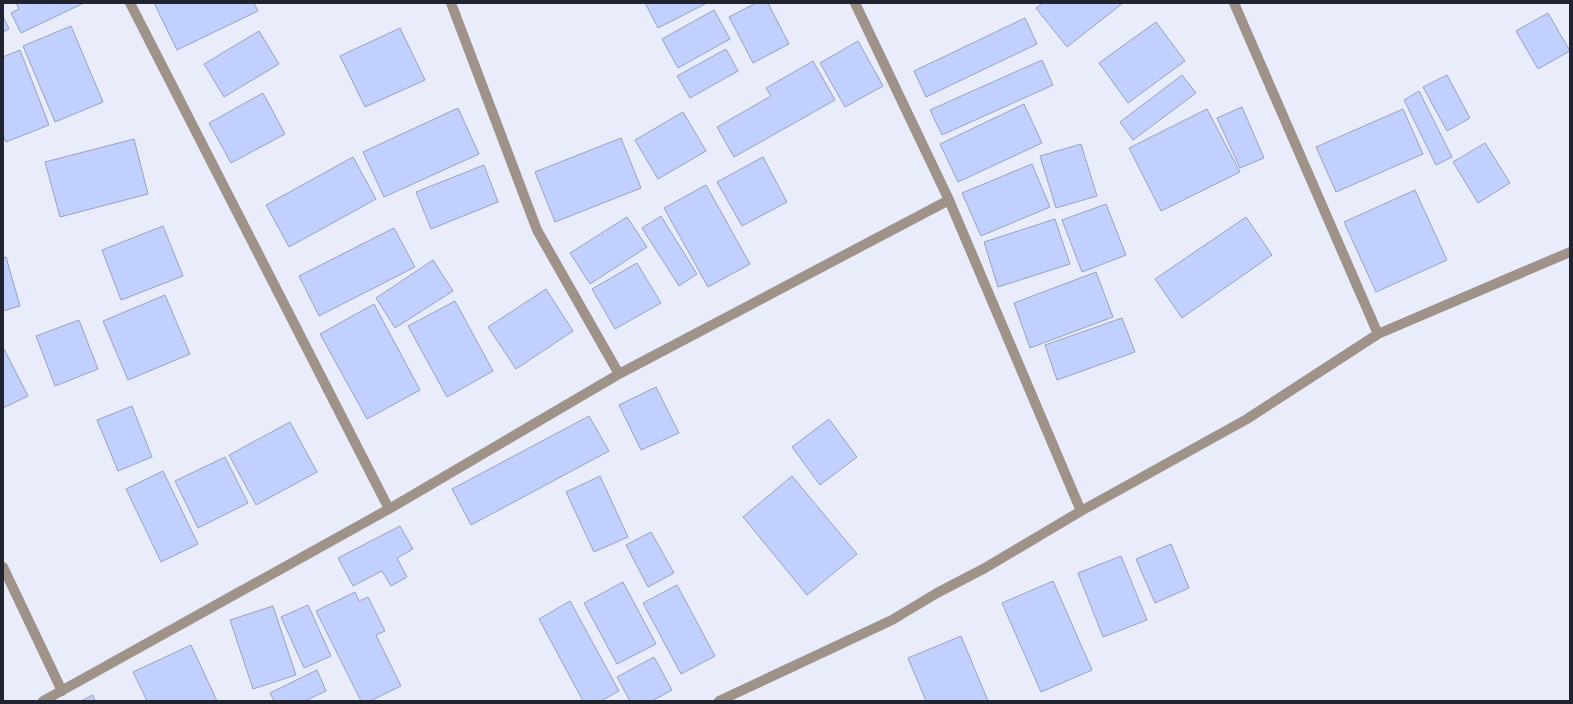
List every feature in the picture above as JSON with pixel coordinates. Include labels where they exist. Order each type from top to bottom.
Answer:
[{"type":"street","points":[[130,3],[389,509]]},
{"type":"street","points":[[451,3],[537,230],[619,374]]},
{"type":"street","points":[[855,3],[949,200],[1081,511]]},
{"type":"street","points":[[1234,3],[1378,334]]},
{"type":"street","points":[[43,701],[389,509],[619,374],[949,200]]},
{"type":"street","points":[[720,701],[892,620],[985,568],[1081,511],[1247,419],[1378,334],[1570,252]]},
{"type":"street","points":[[3,567],[62,691]]},
{"type":"building","points":[[16,3],[84,3],[21,33],[11,13],[19,9]]},
{"type":"building","points":[[154,3],[254,3],[258,11],[177,50]]},
{"type":"building","points":[[645,3],[707,3],[658,28]]},
{"type":"building","points":[[756,3],[768,3],[789,44],[753,63],[729,17]]},
{"type":"building","points":[[1043,3],[1123,3],[1067,47],[1036,8]]},
{"type":"building","points":[[714,10],[730,39],[678,68],[662,39]]},
{"type":"building","points":[[1548,13],[1570,51],[1538,69],[1516,31]]},
{"type":"building","points":[[3,16],[9,29],[3,32]]},
{"type":"building","points":[[1025,18],[1037,44],[926,97],[914,71]]},
{"type":"building","points":[[1156,22],[1185,61],[1128,103],[1099,63]]},
{"type":"building","points":[[71,26],[103,102],[55,122],[23,46]]},
{"type":"building","points":[[400,28],[425,80],[365,107],[340,56]]},
{"type":"building","points":[[259,31],[279,64],[224,97],[204,64]]},
{"type":"building","points":[[858,41],[883,86],[845,107],[820,63]]},
{"type":"building","points":[[726,49],[738,71],[690,98],[677,76]]},
{"type":"building","points":[[20,50],[49,125],[6,142],[3,135],[3,57]]},
{"type":"building","points":[[1042,60],[1053,85],[942,135],[930,110]]},
{"type":"building","points":[[813,61],[835,100],[734,157],[717,127],[771,96],[766,88]]},
{"type":"building","points":[[1182,75],[1196,93],[1133,140],[1120,122]]},
{"type":"building","points":[[1447,75],[1470,118],[1447,131],[1423,87]]},
{"type":"building","points":[[1419,91],[1452,157],[1436,165],[1404,100]]},
{"type":"building","points":[[263,93],[285,134],[231,163],[209,123]]},
{"type":"building","points":[[1024,104],[1042,143],[958,182],[940,144]]},
{"type":"building","points":[[1242,107],[1264,158],[1240,168],[1217,118]]},
{"type":"building","points":[[458,108],[479,154],[384,197],[363,152]]},
{"type":"building","points":[[1207,109],[1240,172],[1161,211],[1129,148]]},
{"type":"building","points":[[1403,109],[1423,154],[1336,192],[1316,147]]},
{"type":"building","points":[[683,112],[706,151],[658,179],[635,140]]},
{"type":"building","points":[[621,138],[641,188],[555,222],[535,172]]},
{"type":"building","points":[[134,139],[148,194],[60,217],[45,162]]},
{"type":"building","points":[[1485,143],[1510,183],[1478,203],[1453,162]]},
{"type":"building","points":[[1081,144],[1097,196],[1056,208],[1040,156]]},
{"type":"building","points":[[353,157],[376,199],[289,247],[266,205]]},
{"type":"building","points":[[763,157],[787,202],[742,226],[717,182]]},
{"type":"building","points":[[1032,164],[1050,207],[981,236],[962,193]]},
{"type":"building","points":[[484,165],[498,202],[431,229],[416,192]]},
{"type":"building","points":[[706,185],[750,264],[708,287],[664,208]]},
{"type":"building","points":[[1415,190],[1447,260],[1376,292],[1344,222]]},
{"type":"building","points":[[1106,204],[1126,255],[1082,272],[1062,220]]},
{"type":"building","points":[[661,216],[697,274],[679,286],[642,228]]},
{"type":"building","points":[[627,217],[647,247],[590,284],[570,253]]},
{"type":"building","points":[[1246,217],[1272,255],[1182,318],[1155,279]]},
{"type":"building","points":[[1055,219],[1070,264],[998,287],[984,242]]},
{"type":"building","points":[[163,226],[183,276],[121,300],[102,250]]},
{"type":"building","points":[[394,228],[415,267],[319,316],[299,276]]},
{"type":"building","points":[[6,257],[20,306],[3,311],[3,258]]},
{"type":"building","points":[[433,260],[453,291],[395,328],[376,298]]},
{"type":"building","points":[[637,263],[661,303],[615,329],[592,289]]},
{"type":"building","points":[[1096,272],[1113,317],[1030,348],[1014,303]]},
{"type":"building","points":[[546,289],[573,331],[516,369],[488,327]]},
{"type":"building","points":[[165,295],[190,354],[128,380],[103,321]]},
{"type":"building","points":[[455,301],[493,371],[447,397],[408,326]]},
{"type":"building","points":[[374,304],[420,390],[367,419],[320,334]]},
{"type":"building","points":[[1122,318],[1135,352],[1057,380],[1045,345]]},
{"type":"building","points":[[79,320],[98,369],[55,386],[36,336]]},
{"type":"building","points":[[3,349],[28,396],[3,408]]},
{"type":"building","points":[[656,387],[679,433],[641,450],[619,405]]},
{"type":"building","points":[[132,406],[152,457],[118,471],[97,420]]},
{"type":"building","points":[[589,416],[609,451],[471,525],[452,489]]},
{"type":"building","points":[[829,419],[857,457],[820,485],[792,447]]},
{"type":"building","points":[[290,422],[317,472],[256,505],[229,455]]},
{"type":"building","points":[[225,457],[248,503],[198,528],[175,481]]},
{"type":"building","points":[[163,471],[198,544],[161,562],[126,489]]},
{"type":"building","points":[[600,476],[628,537],[594,552],[566,492]]},
{"type":"building","points":[[792,476],[857,554],[807,595],[743,517]]},
{"type":"building","points":[[400,526],[413,549],[397,558],[407,577],[391,586],[382,571],[353,586],[338,558]]},
{"type":"building","points":[[651,532],[674,573],[648,587],[626,545]]},
{"type":"building","points":[[1171,544],[1189,588],[1155,603],[1136,559]]},
{"type":"building","points":[[1121,556],[1147,620],[1103,637],[1078,573]]},
{"type":"building","points":[[1053,581],[1092,670],[1041,692],[1002,603]]},
{"type":"building","points":[[623,582],[656,644],[617,664],[584,603]]},
{"type":"building","points":[[677,585],[715,656],[681,674],[643,603]]},
{"type":"building","points":[[355,592],[359,601],[368,597],[385,631],[376,635],[401,686],[370,701],[361,701],[316,611]]},
{"type":"building","points":[[570,601],[619,691],[601,701],[583,701],[539,619]]},
{"type":"building","points":[[308,605],[331,656],[304,668],[281,617]]},
{"type":"building","points":[[273,606],[296,675],[253,689],[230,620]]},
{"type":"building","points":[[961,636],[988,701],[926,701],[908,658]]},
{"type":"building","points":[[191,645],[217,701],[147,701],[133,672]]},
{"type":"building","points":[[654,657],[672,690],[652,701],[630,701],[617,677]]},
{"type":"building","points":[[317,670],[326,691],[305,701],[274,701],[270,693]]},
{"type":"building","points":[[93,695],[95,701],[81,701]]}]
